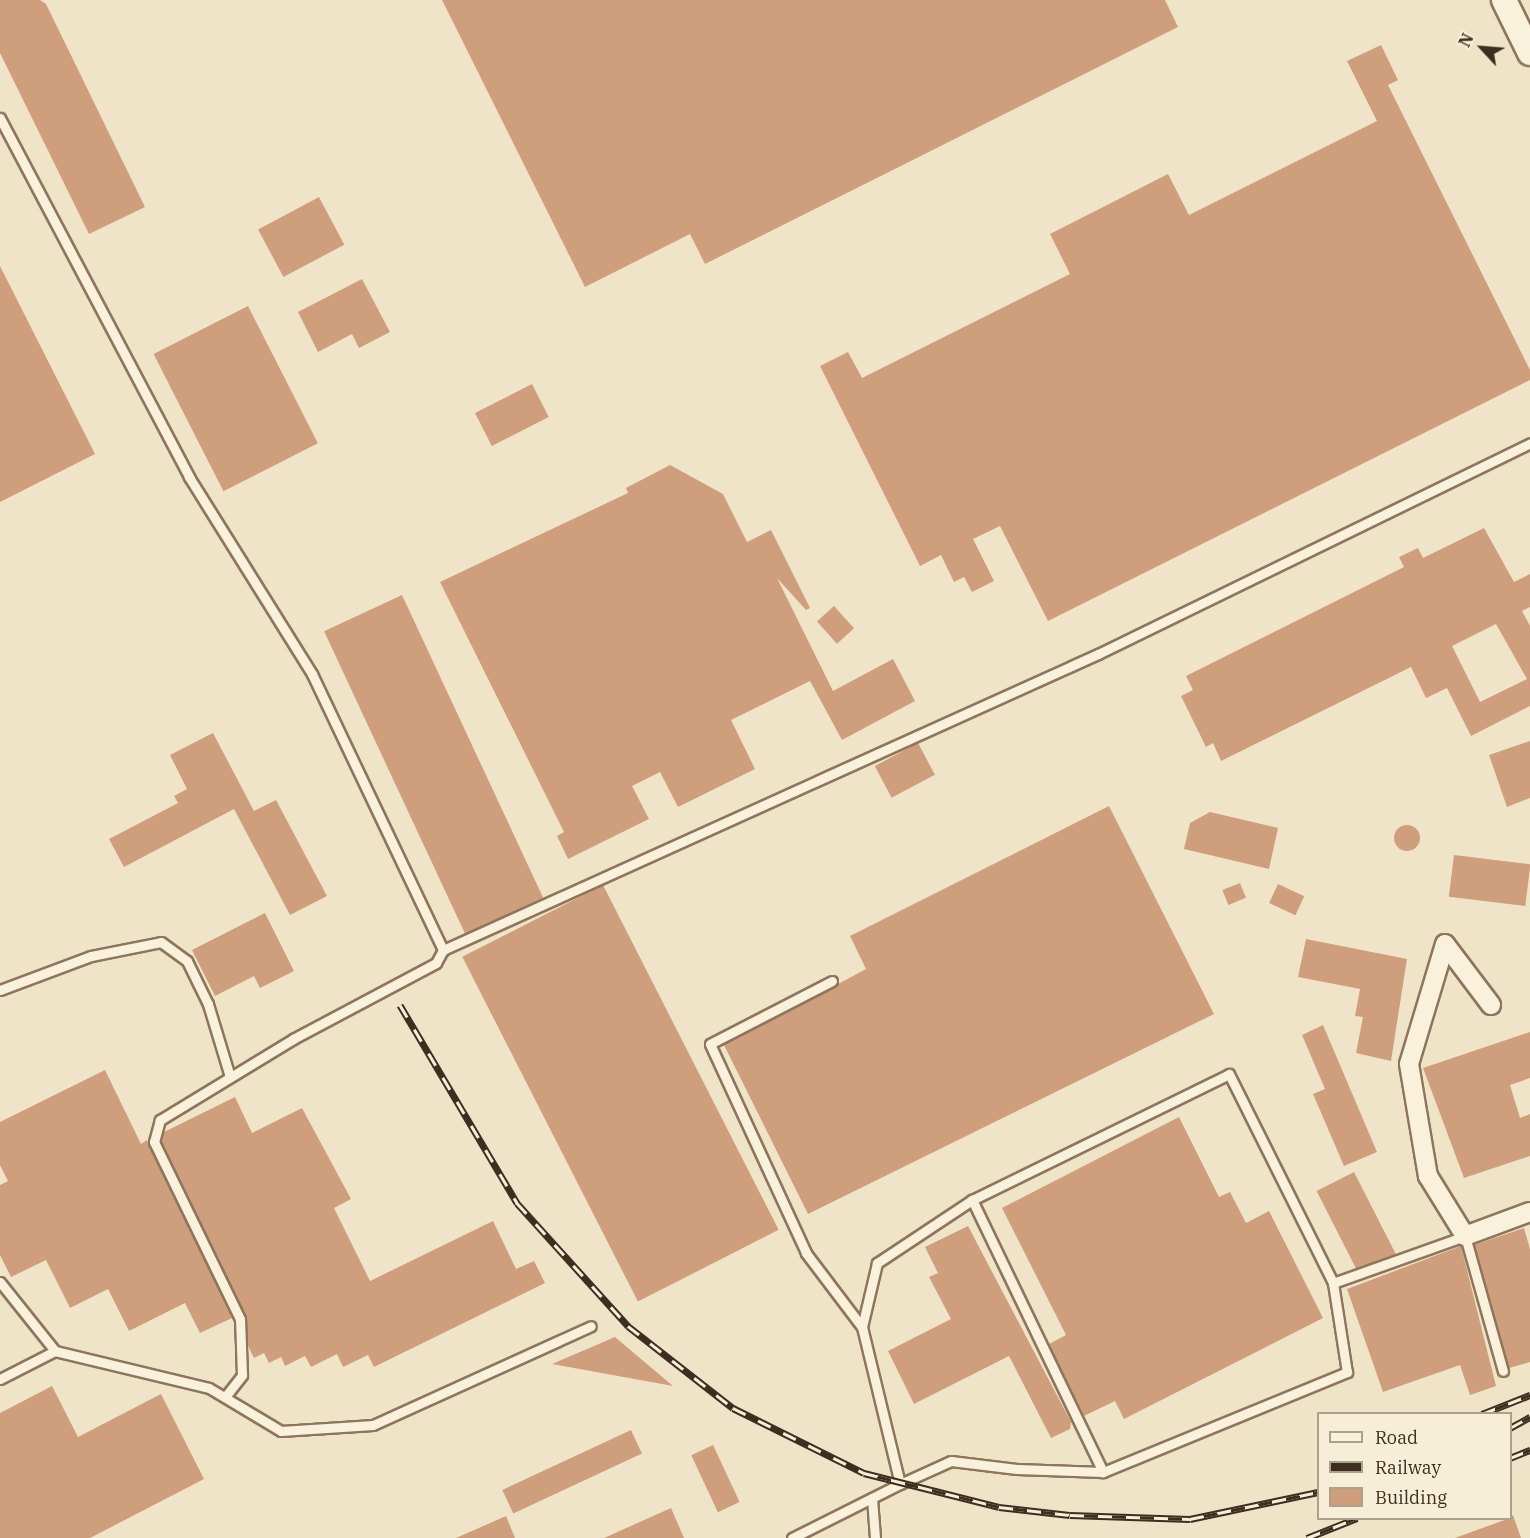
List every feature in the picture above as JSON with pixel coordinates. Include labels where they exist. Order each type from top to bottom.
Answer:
[{"type":"street","points":[[1504,0],[1530,53]]},
{"type":"street","points":[[1491,1005],[1445,944],[1409,1064],[1428,1176],[1465,1236],[1529,1214]]},
{"type":"lane","points":[[0,118],[189,477],[312,674],[443,950]]},
{"type":"lane","points":[[225,1397],[242,1375],[240,1319],[154,1142],[160,1120],[230,1077],[436,963],[443,950],[1098,654],[1530,443]]},
{"type":"lane","points":[[0,990],[91,956],[161,942],[187,961],[208,1004],[230,1077]]},
{"type":"lane","points":[[832,981],[710,1044],[806,1253],[862,1327],[900,1484]]},
{"type":"lane","points":[[792,1538],[951,1461],[1017,1469],[1103,1472],[1347,1372],[1333,1283],[1229,1074],[972,1200],[877,1263],[862,1327]]},
{"type":"lane","points":[[972,1200],[1103,1472]]},
{"type":"lane","points":[[1333,1283],[1465,1236],[1503,1371]]},
{"type":"lane","points":[[0,1282],[55,1351],[209,1388],[281,1431],[373,1425],[591,1326]]},
{"type":"lane","points":[[0,1379],[55,1351]]},
{"type":"lane","points":[[872,1498],[876,1538]]},
{"type":"building","points":[[0,0],[40,0],[46,4],[145,207],[89,234],[0,53]]},
{"type":"building","points":[[442,0],[1165,0],[1178,27],[705,264],[690,234],[585,287]]},
{"type":"building","points":[[1381,45],[1398,80],[1388,85],[1530,370],[1530,380],[1048,621],[1000,526],[973,539],[994,581],[972,592],[964,577],[954,582],[941,555],[920,566],[820,366],[848,352],[862,378],[1070,274],[1050,234],[1168,174],[1189,215],[1377,121],[1347,61]]},
{"type":"building","points":[[319,197],[344,245],[283,277],[258,229]]},
{"type":"building","points":[[0,266],[95,454],[0,502]]},
{"type":"building","points":[[362,279],[390,332],[359,348],[352,334],[318,352],[298,312]]},
{"type":"building","points":[[248,306],[318,443],[223,491],[154,354]]},
{"type":"building","points":[[532,384],[549,417],[492,446],[475,413]]},
{"type":"building","points":[[670,465],[723,494],[747,542],[771,530],[810,608],[806,610],[777,578],[833,691],[893,659],[915,701],[842,740],[810,681],[731,720],[755,769],[678,807],[660,772],[632,786],[649,819],[568,859],[557,836],[564,832],[440,582],[628,493],[626,488]]},
{"type":"building","points":[[1484,528],[1514,582],[1530,574],[1530,607],[1522,611],[1530,626],[1530,706],[1471,736],[1447,688],[1426,698],[1411,667],[1221,761],[1213,743],[1206,747],[1181,696],[1193,690],[1186,676],[1404,567],[1399,557],[1418,548],[1423,558]],"holes":[[[1496,624],[1527,679],[1480,702],[1452,646]]]},
{"type":"building","points":[[402,595],[543,898],[465,934],[324,631]]},
{"type":"building","points":[[834,606],[854,628],[837,644],[817,621]]},
{"type":"building","points":[[213,733],[254,811],[276,800],[327,896],[290,915],[234,809],[124,867],[109,839],[178,803],[174,796],[187,789],[170,755]]},
{"type":"building","points":[[1530,741],[1530,798],[1507,807],[1489,755]]},
{"type":"building","points":[[918,743],[935,775],[892,798],[875,766]]},
{"type":"building","points":[[1109,806],[1214,1014],[808,1214],[724,1045],[866,969],[850,936]]},
{"type":"building","points":[[1210,812],[1278,828],[1269,869],[1184,849],[1190,823]]},
{"type":"building","points":[[1407,825],[1416,829],[1420,838],[1416,847],[1407,851],[1398,847],[1394,838],[1398,829]]},
{"type":"building","points":[[1454,855],[1530,864],[1525,906],[1449,897]]},
{"type":"building","points":[[1240,883],[1246,898],[1228,905],[1222,890]]},
{"type":"building","points":[[1278,884],[1304,896],[1295,915],[1269,903]]},
{"type":"building","points":[[603,885],[779,1230],[638,1302],[462,957]]},
{"type":"building","points":[[265,913],[294,971],[260,988],[254,976],[215,996],[192,950]]},
{"type":"building","points":[[1306,939],[1407,959],[1391,1061],[1356,1053],[1363,1017],[1355,1016],[1360,989],[1298,977]]},
{"type":"building","points":[[1323,1025],[1377,1152],[1344,1166],[1313,1094],[1325,1089],[1302,1035]]},
{"type":"building","points":[[1530,1032],[1530,1078],[1510,1085],[1520,1118],[1530,1114],[1530,1156],[1464,1178],[1423,1068]]},
{"type":"building","points":[[105,1070],[141,1144],[147,1140],[232,1318],[200,1333],[185,1303],[129,1331],[108,1289],[70,1308],[46,1260],[11,1277],[0,1255],[0,1185],[8,1181],[0,1165],[0,1122]]},
{"type":"building","points":[[235,1097],[252,1133],[302,1108],[351,1199],[334,1208],[370,1281],[493,1221],[516,1269],[534,1261],[545,1283],[374,1367],[368,1355],[343,1367],[337,1354],[311,1367],[305,1356],[285,1366],[281,1357],[269,1363],[264,1353],[254,1358],[248,1346],[246,1316],[161,1141],[164,1132]]},
{"type":"building","points":[[1179,1117],[1219,1197],[1230,1192],[1246,1223],[1269,1211],[1323,1318],[1124,1419],[1115,1401],[1084,1416],[1049,1344],[1066,1335],[1002,1208]]},
{"type":"building","points":[[1354,1172],[1396,1254],[1358,1273],[1317,1191]]},
{"type":"building","points":[[968,1226],[1071,1422],[1070,1429],[1051,1438],[1009,1356],[914,1404],[888,1351],[951,1319],[929,1277],[938,1273],[925,1247]]},
{"type":"building","points":[[1524,1228],[1530,1249],[1530,1362],[1509,1368],[1474,1245]]},
{"type":"building","points":[[1461,1246],[1496,1386],[1470,1395],[1460,1365],[1383,1392],[1347,1289]]},
{"type":"building","points":[[615,1337],[673,1386],[552,1364]]},
{"type":"building","points":[[52,1386],[78,1437],[161,1394],[204,1479],[90,1538],[0,1538],[0,1413]]},
{"type":"building","points":[[631,1430],[642,1454],[513,1514],[502,1490]]},
{"type":"building","points":[[713,1445],[740,1502],[718,1512],[691,1455]]},
{"type":"building","points":[[671,1508],[684,1538],[604,1538]]},
{"type":"building","points":[[506,1516],[515,1538],[456,1538]]},
{"type":"building","points":[[1512,1516],[1521,1538],[1455,1538],[1504,1520],[1512,1520]]},
{"type":"railway","points":[[400,1005],[517,1203],[628,1326],[733,1408],[864,1473],[999,1507],[1070,1515],[1190,1519],[1317,1492]]},
{"type":"railway","points":[[1487,1412],[1530,1395]]},
{"type":"railway","points":[[1512,1427],[1530,1417]]},
{"type":"railway","points":[[1512,1457],[1530,1450]]},
{"type":"railway","points":[[1307,1538],[1352,1520]]}]
